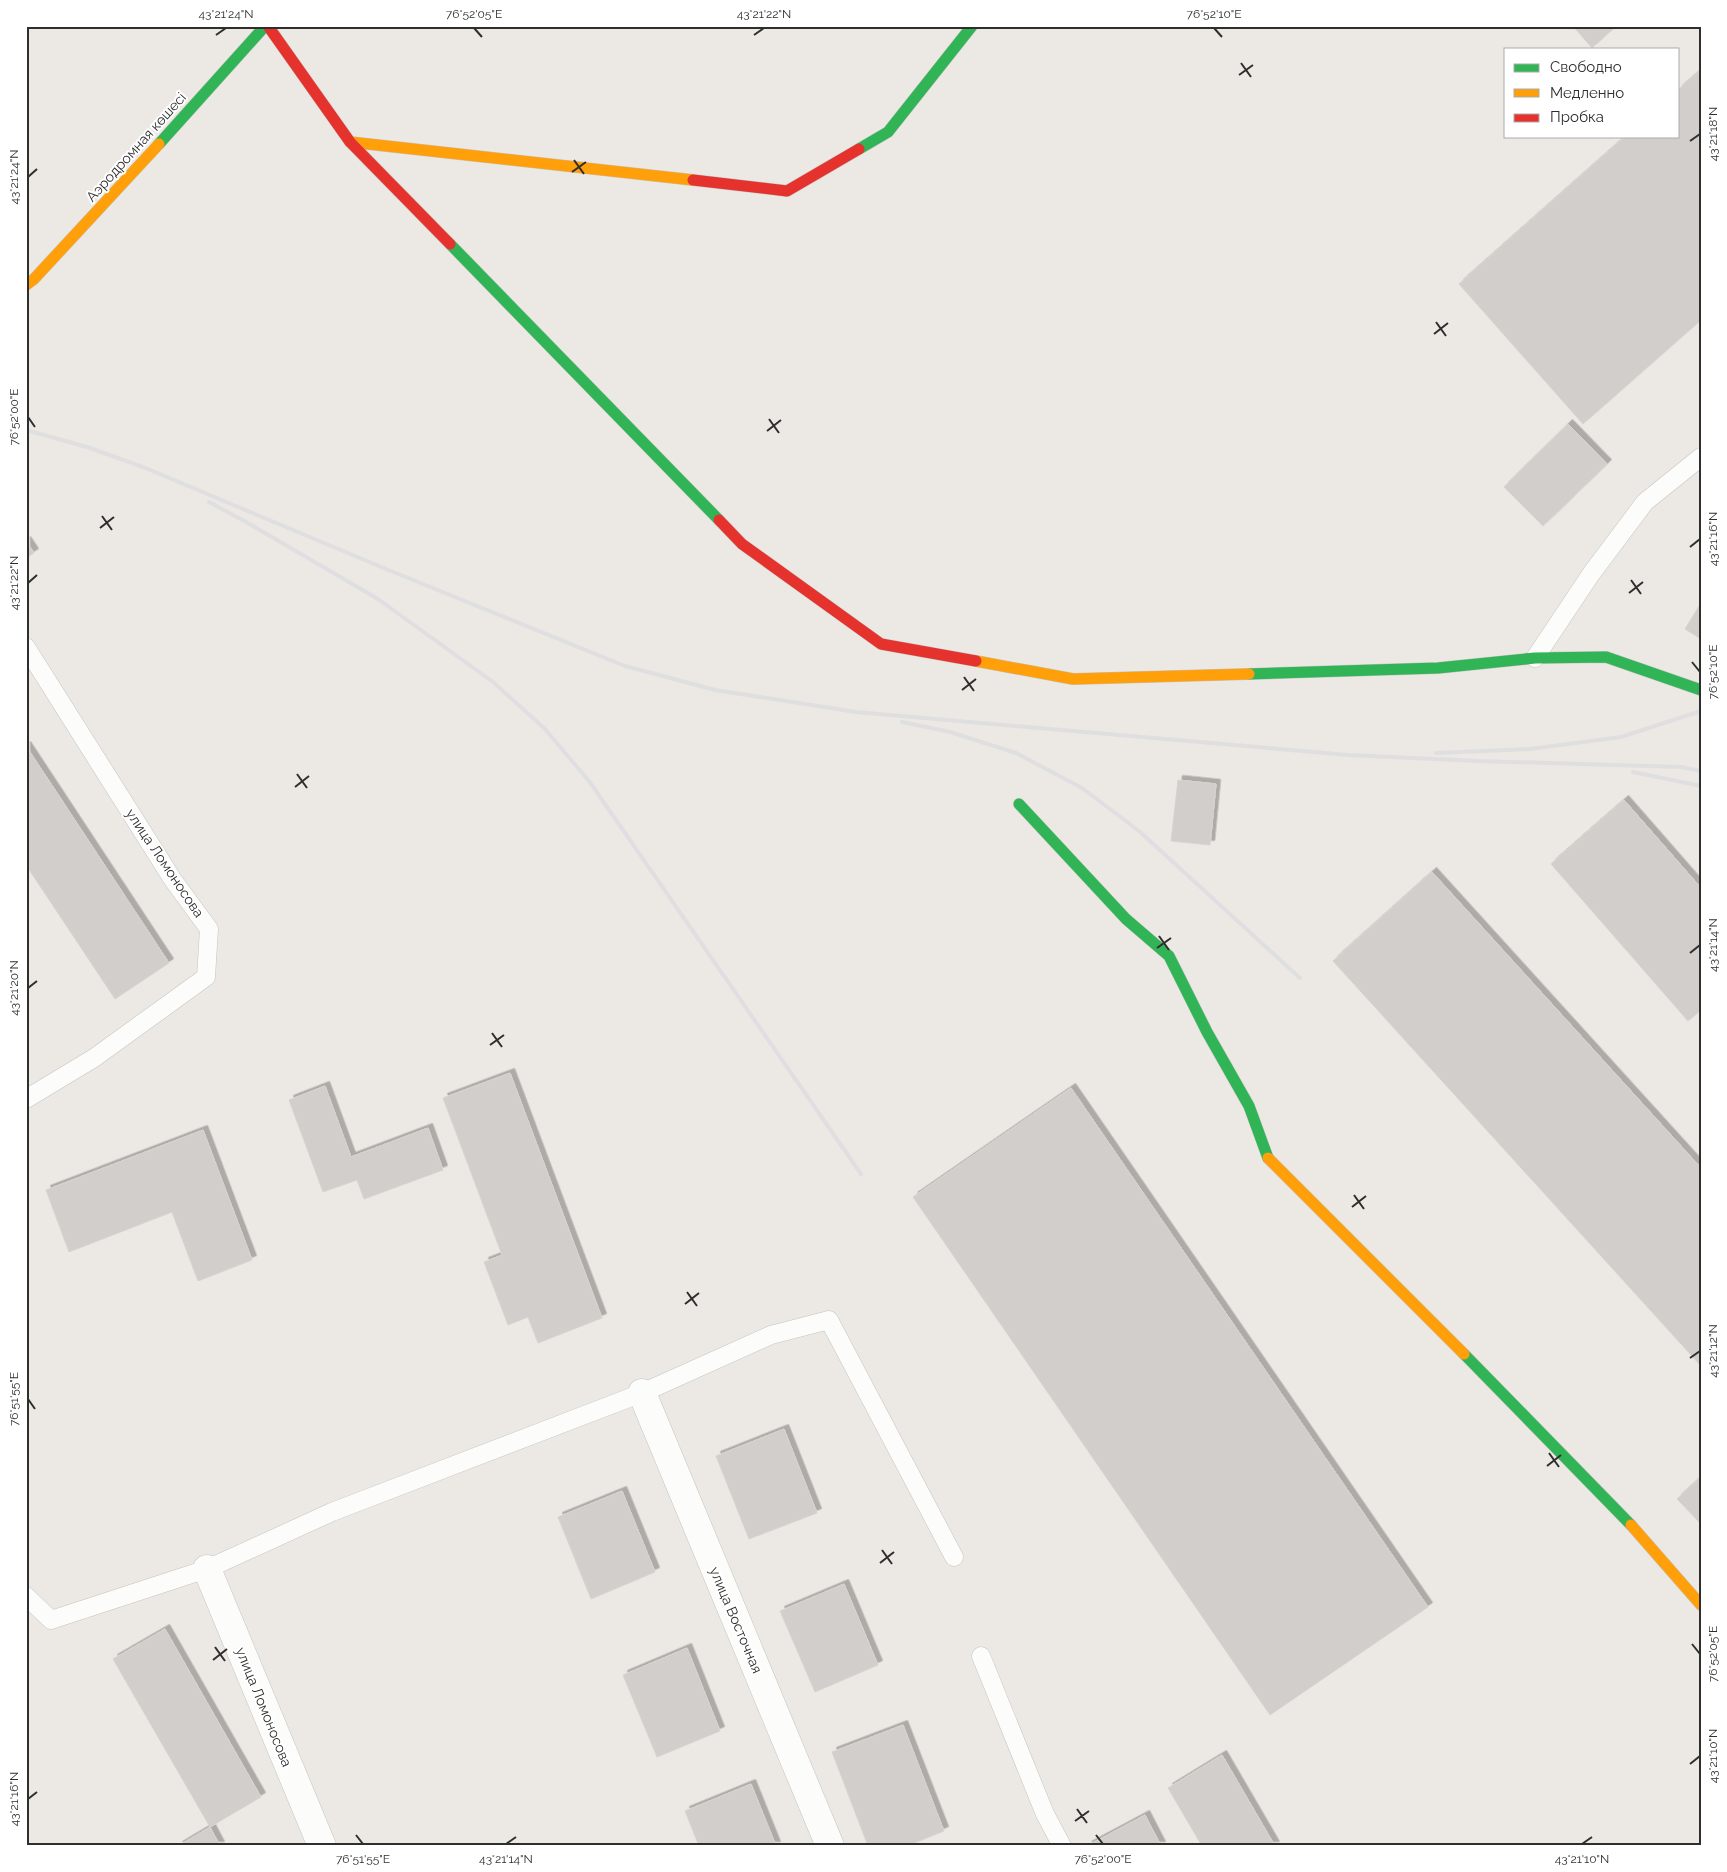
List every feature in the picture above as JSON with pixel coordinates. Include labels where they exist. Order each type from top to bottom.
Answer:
[{"type":"street","points":[[267,26],[350,142],[742,544],[880,644],[1072,679],[1438,668],[1534,658],[1606,657],[1701,690]]},
{"type":"street","name":"Аэродромная көшесі","points":[[26,285],[34,279],[131,175],[267,26]]},
{"type":"street","points":[[350,142],[787,191],[888,132],[972,26]]},
{"type":"street","points":[[1019,804],[1126,919],[1169,956],[1206,1032],[1249,1106],[1268,1158],[1400,1288],[1615,1507],[1701,1605]]},
{"type":"street","name":"улица Восточная","points":[[642,1393],[830,1846]]},
{"type":"street","name":"улица Ломоносова","points":[[207,1569],[322,1846]]},
{"type":"lane","points":[[1534,658],[1591,574],[1645,502],[1701,457]]},
{"type":"lane","name":"улица Ломоносова","points":[[26,647],[173,880],[209,929],[206,977],[94,1058],[26,1099]]},
{"type":"lane","points":[[26,1596],[51,1620],[207,1569],[332,1512],[642,1393],[770,1336],[829,1320],[954,1557]]},
{"type":"lane","points":[[981,1656],[1045,1814],[1062,1846]]},
{"type":"building","points":[[1573,26],[1616,26],[1592,48]]},
{"type":"building","points":[[1701,70],[1701,320],[1583,424],[1459,284],[1624,138],[1680,138],[1680,88]]},
{"type":"building","points":[[1568,424],[1607,464],[1543,526],[1504,487]]},
{"type":"building","points":[[26,541],[34,553],[26,558]]},
{"type":"building","points":[[1699,606],[1701,607],[1701,639],[1685,629]]},
{"type":"building","points":[[26,746],[169,963],[115,999],[26,865]]},
{"type":"building","points":[[1178,780],[1216,784],[1210,845],[1171,841]]},
{"type":"building","points":[[1624,800],[1701,888],[1701,1010],[1688,1021],[1551,864]]},
{"type":"building","points":[[1432,872],[1701,1168],[1701,1366],[1333,961]]},
{"type":"building","points":[[510,1073],[602,1318],[538,1343],[528,1317],[508,1325],[484,1262],[502,1255],[443,1098]]},
{"type":"building","points":[[325,1086],[351,1157],[428,1128],[443,1170],[364,1199],[357,1180],[323,1192],[289,1100]]},
{"type":"building","points":[[1071,1088],[1428,1607],[1270,1715],[913,1197]]},
{"type":"building","points":[[203,1130],[252,1260],[198,1281],[172,1212],[69,1252],[46,1190]]},
{"type":"building","points":[[784,1429],[817,1513],[749,1539],[716,1456]]},
{"type":"building","points":[[1701,1477],[1701,1524],[1677,1499]]},
{"type":"building","points":[[622,1491],[655,1572],[591,1599],[558,1517]]},
{"type":"building","points":[[844,1584],[878,1665],[815,1692],[780,1611]]},
{"type":"building","points":[[165,1629],[261,1797],[210,1827],[113,1659]]},
{"type":"building","points":[[687,1648],[720,1731],[657,1757],[623,1675]]},
{"type":"building","points":[[903,1725],[944,1831],[907,1846],[868,1846],[832,1752]]},
{"type":"building","points":[[1222,1755],[1275,1846],[1202,1846],[1168,1788]]},
{"type":"building","points":[[751,1784],[776,1846],[699,1846],[685,1811]]},
{"type":"building","points":[[1145,1815],[1161,1846],[1087,1846]]},
{"type":"building","points":[[210,1827],[220,1846],[178,1846]]},
{"type":"railway","points":[[26,430],[87,447],[143,467],[386,569],[625,666],[715,690],[856,712],[1348,755],[1681,767],[1701,771]]},
{"type":"railway","points":[[209,502],[378,599],[493,682],[544,728],[589,781],[861,1174]]},
{"type":"railway","points":[[1436,753],[1530,749],[1621,737],[1701,711]]},
{"type":"railway","points":[[902,722],[950,732],[1016,753],[1082,788],[1139,831],[1300,978]]},
{"type":"railway","points":[[1633,772],[1701,786]]},
{"type":"traffic: fast","points":[[159,144],[265,26]]},
{"type":"traffic: fast","points":[[859,149],[888,132],[972,26]]},
{"type":"traffic: fast","points":[[450,244],[719,520]]},
{"type":"traffic: fast","points":[[1249,674],[1438,668],[1535,658],[1606,657],[1701,690]]},
{"type":"traffic: fast","points":[[1019,804],[1126,919],[1169,956],[1207,1032],[1249,1106],[1268,1158]]},
{"type":"traffic: fast","points":[[1464,1354],[1631,1525]]},
{"type":"traffic: slow","points":[[350,142],[693,180]]},
{"type":"traffic: slow","points":[[26,285],[34,279],[159,144]]},
{"type":"traffic: slow","points":[[976,661],[1073,679],[1249,674]]},
{"type":"traffic: slow","points":[[1268,1158],[1464,1354]]},
{"type":"traffic: slow","points":[[1631,1525],[1701,1605]]},
{"type":"traffic: jam","points":[[268,26],[350,142],[450,244]]},
{"type":"traffic: jam","points":[[693,180],[787,191],[859,149]]},
{"type":"traffic: jam","points":[[719,520],[742,544],[881,644],[976,661]]}]
